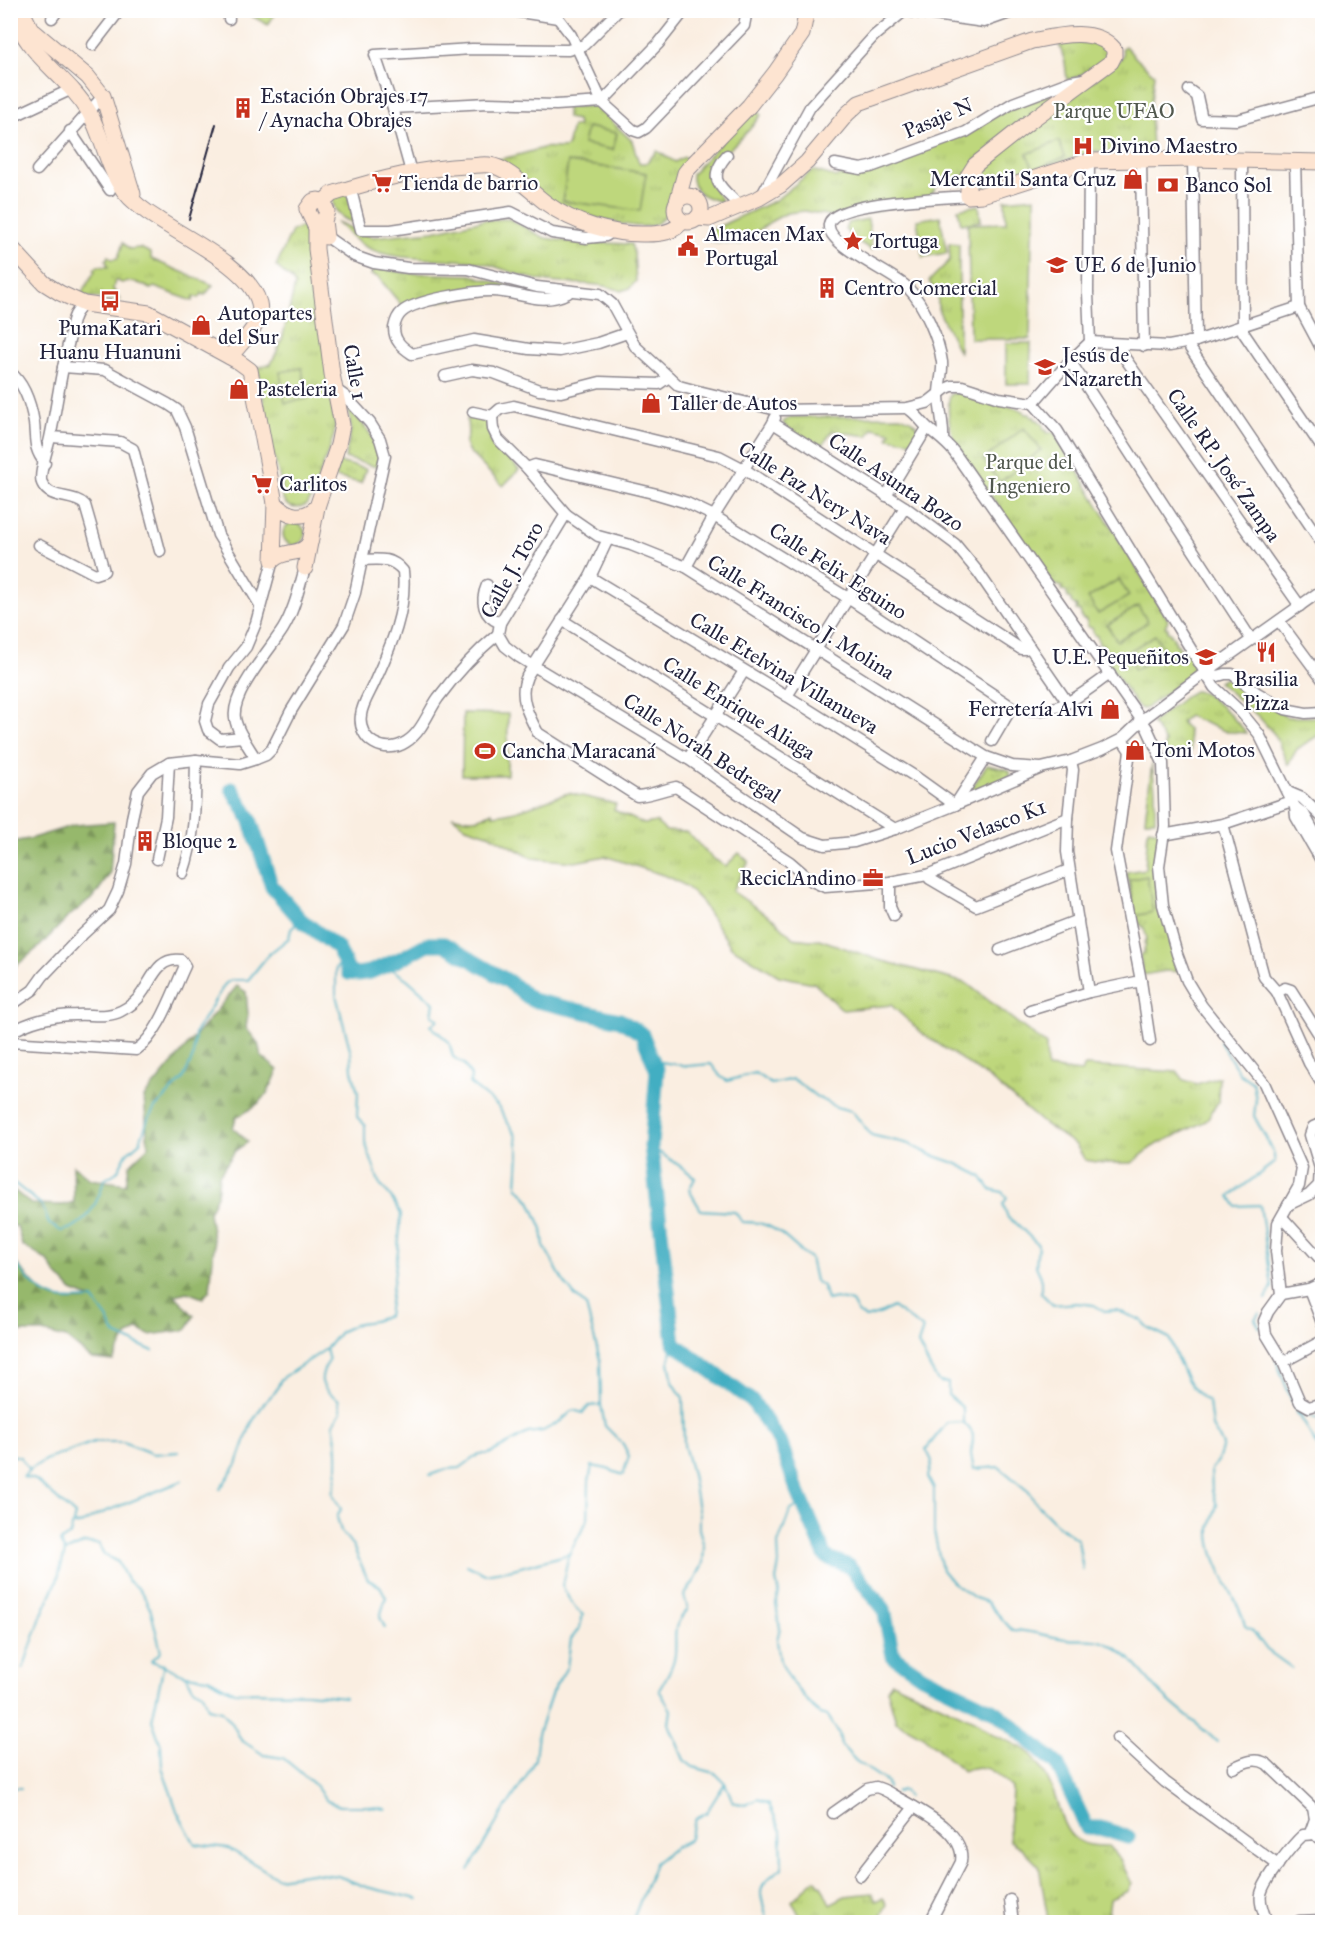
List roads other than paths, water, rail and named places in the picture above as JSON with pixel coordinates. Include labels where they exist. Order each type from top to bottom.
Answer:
[{"type":"main road","points":[[13,10],[28,43],[72,89],[89,112],[118,182],[137,205],[211,250],[240,275],[254,291],[260,303],[259,317],[230,357]]},
{"type":"main road","points":[[22,10],[31,29],[82,71],[103,96],[137,205]]},
{"type":"main road","points":[[683,213],[685,174],[749,106],[776,73],[802,34],[807,10]]},
{"type":"main road","points":[[683,213],[709,219],[759,198],[781,185],[807,162],[859,103],[1032,41],[1059,36],[1102,38],[1114,49],[1114,56],[1110,62],[975,165],[968,176],[968,196],[982,195],[1089,161],[1193,159],[1323,162]]},
{"type":"main road","points":[[351,189],[411,172],[444,167],[490,165],[502,169],[554,208],[574,219],[613,231],[633,234],[658,234],[680,225],[684,196],[734,208]]},
{"type":"main road","points":[[683,213],[701,210],[689,184],[690,168]]},
{"type":"main road","name":"Calle 1","points":[[305,568],[317,507],[341,432],[320,243],[316,228],[320,212],[332,194],[351,189]]},
{"type":"main road","points":[[10,246],[44,283],[60,293],[84,304],[149,312],[245,365],[250,370],[262,444],[275,503],[273,560]]},
{"type":"main road","points":[[273,560],[278,555],[304,550],[311,537],[307,522],[282,511],[275,503]]},
{"type":"main road","points":[[305,568],[300,558],[278,546],[275,534],[279,522],[312,512],[317,507]]},
{"type":"street","points":[[93,45],[120,10]]},
{"type":"street","points":[[507,10],[558,18]]},
{"type":"street","points":[[549,10],[571,35],[602,102],[633,130],[639,132],[646,128],[744,26],[747,10]]},
{"type":"street","points":[[393,108],[488,103],[556,105],[602,102],[659,43],[685,10]]},
{"type":"street","points":[[759,198],[810,107],[874,36],[901,11],[984,22],[1018,10]]},
{"type":"street","points":[[411,172],[375,55],[472,49],[559,51],[584,45],[619,11]]},
{"type":"street","name":"Pasaje N","points":[[835,164],[861,169],[871,167],[966,132],[1013,103],[1071,81],[1088,79]]},
{"type":"street","points":[[10,118],[72,89]]},
{"type":"street","points":[[1189,90],[1197,96],[1200,115],[1205,119],[1238,120],[1323,97]]},
{"type":"street","points":[[37,170],[103,96]]},
{"type":"street","points":[[70,131],[110,190]]},
{"type":"street","points":[[727,155],[716,168],[716,177],[734,208]]},
{"type":"street","points":[[1140,159],[1144,346]]},
{"type":"street","points":[[1193,159],[1192,342],[1190,348],[1323,543]]},
{"type":"street","points":[[1242,160],[1242,326],[1246,340],[1323,448]]},
{"type":"street","points":[[1295,160],[1299,307],[1323,351]]},
{"type":"street","points":[[1033,403],[1090,342],[1089,161]]},
{"type":"street","points":[[351,189],[361,230],[390,230],[512,212],[552,232],[561,234],[597,237],[606,236],[613,231]]},
{"type":"street","points":[[944,439],[939,394],[942,361],[924,310],[904,284],[838,242],[830,233],[829,224],[831,219],[839,213],[868,205],[968,196]]},
{"type":"street","points":[[320,243],[374,262],[408,268],[468,269],[537,287],[593,293],[607,298],[635,346],[679,386],[777,410],[907,408],[927,403],[952,386],[999,398],[1033,403],[1057,430],[1214,687],[1241,712],[1258,734],[1292,800],[1304,814],[1323,846]]},
{"type":"street","points":[[571,292],[545,300],[493,291],[466,293],[411,306],[397,317],[394,331],[403,348],[411,354],[474,340],[529,350],[560,351],[598,343],[627,333]]},
{"type":"street","points":[[39,545],[95,574],[104,571],[85,505],[72,497],[50,493],[43,487],[40,479],[51,437],[75,315],[84,304]]},
{"type":"street","points":[[1090,342],[1169,346],[1192,342],[1299,307]]},
{"type":"street","name":"Calle RP. José Zampa","points":[[1121,345],[1122,354],[1300,606]]},
{"type":"street","points":[[1068,363],[1074,366],[1251,639]]},
{"type":"street","points":[[63,367],[105,370],[177,410],[185,427],[218,535],[260,605]]},
{"type":"street","points":[[445,376],[472,370],[494,373],[539,390],[561,392],[600,382],[659,384],[669,377]]},
{"type":"street","points":[[10,372],[23,386],[34,423],[36,449],[45,462]]},
{"type":"street","points":[[10,1006],[33,990],[43,975],[109,910],[118,891],[126,864],[138,791],[152,773],[169,763],[196,760],[240,764],[266,755],[272,749],[291,711],[344,625],[354,593],[385,456],[380,439],[370,423],[334,381]]},
{"type":"street","name":"Calle Paz Nery Nava","points":[[492,416],[500,409],[514,406],[719,456],[744,469],[1021,649],[1025,650],[1029,646]]},
{"type":"street","points":[[907,408],[916,414],[927,428],[944,439],[1142,720],[1163,763],[1165,826],[1159,866],[1163,905],[1187,981],[1202,1006],[1264,1083],[1302,1168],[1299,1186],[1278,1223],[1276,1251],[1281,1294]]},
{"type":"street","points":[[686,567],[714,516],[773,423],[777,410]]},
{"type":"street","points":[[473,412],[492,416]]},
{"type":"street","name":"Calle Francisco J. Molina","points":[[492,416],[493,429],[498,439],[527,468],[566,514],[598,536],[631,545],[686,567],[986,757],[1012,766],[1041,768],[1071,761],[1122,739],[1142,720],[1206,672],[1323,590]]},
{"type":"street","name":"Calle Asunta Bozo","points":[[773,423],[904,507],[955,544],[978,572],[1068,703]]},
{"type":"street","points":[[886,496],[927,428]]},
{"type":"street","points":[[51,437],[120,442],[133,449],[160,551]]},
{"type":"street","name":"Calle Felix Eguino","points":[[527,468],[535,465],[657,494],[687,503],[714,516],[848,598],[1012,707],[1036,711],[1051,710],[1068,703],[1110,674]]},
{"type":"street","points":[[787,696],[904,507]]},
{"type":"street","name":"Calle J. Toro","points":[[534,664],[519,657],[505,646],[498,634],[500,623],[566,514]]},
{"type":"street","points":[[534,664],[590,577],[608,539]]},
{"type":"street","points":[[243,737],[220,739],[208,730],[205,721],[209,704],[229,668],[246,647],[256,623],[273,560]]},
{"type":"street","points":[[362,560],[392,561],[403,571],[405,585],[397,631],[360,713],[361,729],[378,747],[394,748],[407,742],[472,656],[498,634]]},
{"type":"street","points":[[256,759],[234,717],[239,695],[284,628],[305,568]]},
{"type":"street","name":"Calle Etelvina Villanueva","points":[[590,577],[916,777],[954,806]]},
{"type":"street","points":[[487,585],[482,601],[484,607],[488,616],[500,623]]},
{"type":"street","name":"Calle Enrique Aliaga","points":[[562,620],[895,829]]},
{"type":"street","points":[[1279,621],[1323,679]]},
{"type":"street","name":"Calle Norah Bedregal","points":[[534,664],[688,759],[803,838],[825,845],[854,842],[895,829],[1041,768]]},
{"type":"street","name":"Lucio Velasco K1","points":[[534,664],[523,684],[523,695],[529,717],[538,733],[637,796],[653,795],[676,787],[790,861],[812,881],[825,887],[890,882],[927,875],[968,856],[1068,818]]},
{"type":"street","points":[[688,759],[744,671]]},
{"type":"street","points":[[1206,672],[1218,676],[1232,674],[1256,692],[1285,708],[1323,712]]},
{"type":"street","points":[[992,741],[1012,707]]},
{"type":"street","points":[[1122,739],[1130,752],[1116,851],[1142,981],[1150,1041]]},
{"type":"street","points":[[954,806],[986,757]]},
{"type":"street","points":[[183,873],[189,855],[195,818],[196,760]]},
{"type":"street","points":[[1071,761],[1073,779],[1068,818],[1069,870],[1089,992]]},
{"type":"street","points":[[157,859],[166,817],[169,763]]},
{"type":"street","points":[[1163,835],[1223,824],[1302,798],[1323,817]]},
{"type":"street","points":[[1292,800],[1296,817],[1323,861]]},
{"type":"street","points":[[1223,824],[1264,977],[1277,992],[1309,1063],[1323,1084]]},
{"type":"street","points":[[927,875],[976,906],[1069,870]]},
{"type":"street","points":[[890,882],[890,908],[894,916]]},
{"type":"street","points":[[1000,950],[1078,920]]},
{"type":"street","points":[[10,1033],[44,1018],[113,1014],[123,1011],[142,994],[154,972],[163,964],[181,960],[185,966],[153,1033],[144,1045],[136,1050],[10,1042]]},
{"type":"street","points":[[1030,1010],[1089,992],[1142,981]]},
{"type":"street","points":[[1277,992],[1285,988],[1291,990],[1323,1039]]},
{"type":"street","points":[[1288,1205],[1314,1191],[1319,1185],[1322,1174],[1311,1135],[1313,1127],[1323,1123]]},
{"type":"street","points":[[1281,1217],[1323,1262]]},
{"type":"street","points":[[1323,1283],[1309,1289],[1281,1294],[1268,1311],[1264,1321],[1266,1334],[1283,1362],[1300,1402],[1309,1407],[1323,1403]]},
{"type":"street","points":[[1309,1289],[1323,1323]]},
{"type":"street","points":[[1283,1362],[1323,1341]]},
{"type":"street","points":[[1118,1738],[1165,1782],[1278,1865]]},
{"type":"street","points":[[1233,1768],[1255,1760],[1267,1764],[1313,1808],[1315,1819],[1310,1833]]},
{"type":"street","points":[[833,1813],[867,1789],[876,1787],[935,1819],[960,1847],[963,1854],[959,1869],[930,1923]]},
{"type":"street","points":[[860,1876],[914,1807]]},
{"type":"street","points":[[1267,1923],[1261,1892],[1278,1865],[1303,1835],[1315,1834],[1323,1842]]},
{"type":"street","points":[[1010,1900],[1013,1923]]},
{"type":"street","points":[[1299,1921],[1323,1920]]},
{"type":"waterway","points":[[232,789],[250,819],[272,887],[301,920],[338,948],[349,973],[370,972],[427,944],[444,944],[508,981],[532,1000],[620,1020],[642,1034],[657,1071],[651,1146],[674,1343],[753,1402],[781,1444],[796,1487],[826,1557],[849,1566],[884,1609],[893,1656],[922,1676],[996,1712],[1057,1764],[1087,1828],[1100,1828],[1128,1837]]},
{"type":"waterway","points":[[10,1180],[42,1205],[49,1224],[61,1231],[70,1229],[84,1219],[90,1213],[104,1180],[117,1172],[127,1153],[140,1142],[148,1119],[155,1108],[183,1079],[193,1057],[195,1033],[225,984],[231,980],[248,980],[269,954],[289,938],[291,929],[301,920]]},
{"type":"waterway","points":[[220,1489],[237,1464],[251,1424],[264,1403],[276,1391],[281,1379],[326,1349],[341,1331],[359,1323],[388,1316],[401,1214],[389,1194],[380,1185],[365,1142],[365,1125],[357,1117],[358,1092],[336,995],[336,968],[343,961]]},
{"type":"waterway","points":[[385,965],[407,979],[434,1003],[432,1015],[438,1019],[431,1026],[449,1042],[453,1057],[464,1064],[471,1076],[470,1084],[497,1105],[516,1136],[519,1153],[517,1186],[530,1201],[542,1229],[544,1246],[562,1279],[586,1306],[600,1360],[601,1405],[605,1426],[623,1444],[629,1456],[623,1475],[592,1466],[589,1481],[588,1519],[569,1554],[562,1586],[573,1605],[583,1615],[580,1627],[571,1639],[567,1667],[552,1692],[538,1734],[535,1759],[469,1870]]},
{"type":"waterway","points":[[1220,1042],[1240,1074],[1253,1083],[1256,1099],[1254,1116],[1273,1151],[1275,1162],[1230,1196],[1236,1206],[1260,1205],[1272,1287],[1266,1299]]},
{"type":"waterway","points":[[653,1061],[688,1066],[711,1064],[727,1081],[755,1073],[771,1084],[793,1079],[817,1097],[836,1107],[852,1111],[871,1135],[909,1144],[981,1176],[990,1189],[1002,1192],[1007,1198],[1003,1204],[1008,1218],[1038,1245],[1036,1266],[1041,1277],[1041,1293],[1053,1305],[1077,1303],[1094,1305],[1104,1311],[1116,1310],[1141,1320],[1147,1327],[1169,1338],[1189,1382],[1201,1397],[1209,1402],[1212,1427],[1223,1445],[1218,1461],[1211,1469],[1212,1491],[1217,1505],[1210,1528],[1218,1566],[1245,1626],[1252,1630],[1267,1650],[1292,1668]]},
{"type":"waterway","points":[[651,1146],[695,1178],[689,1190],[701,1210],[735,1212],[742,1222],[769,1226],[810,1258],[815,1281],[823,1286],[827,1300],[836,1298],[852,1302],[858,1313],[866,1318],[893,1307],[923,1329],[918,1344],[939,1382],[948,1383],[948,1395],[963,1408],[963,1422],[973,1436],[971,1453],[974,1469],[999,1467],[1029,1492],[1036,1503],[1058,1525],[1078,1540],[1083,1570]]},
{"type":"waterway","points":[[10,1259],[36,1287],[49,1296],[77,1300],[93,1299],[115,1334],[153,1351]]},
{"type":"waterway","points":[[1259,1313],[1255,1319],[1260,1328]]},
{"type":"waterway","points":[[674,1343],[669,1362],[673,1382],[683,1398],[684,1445],[692,1474],[699,1529],[704,1546],[703,1563],[684,1596],[688,1609],[677,1626],[673,1663],[659,1690],[671,1710],[669,1724],[684,1760],[693,1767],[715,1773],[725,1783],[733,1802],[745,1805],[758,1799],[769,1804],[781,1831],[782,1868],[766,1880],[761,1890],[768,1922]]},
{"type":"waterway","points":[[326,1349],[329,1361],[323,1373],[322,1383],[327,1391],[338,1399],[341,1412],[333,1424],[337,1459],[332,1493],[341,1509],[337,1517],[341,1531],[353,1546],[368,1580],[380,1586],[386,1597],[380,1617],[385,1628]]},
{"type":"waterway","points":[[1276,1360],[1296,1412],[1322,1420]]},
{"type":"waterway","points":[[430,1475],[447,1469],[460,1468],[479,1454],[489,1454],[528,1433],[543,1431],[561,1421],[573,1410],[583,1413],[589,1406],[600,1405]]},
{"type":"waterway","points":[[1314,1410],[1322,1412]]},
{"type":"waterway","points":[[1296,1412],[1322,1452]]},
{"type":"waterway","points":[[963,1422],[947,1423],[926,1449],[932,1461],[928,1477],[934,1488],[934,1532],[942,1570],[952,1582],[975,1598],[987,1602],[1012,1630],[1067,1639],[1095,1640],[1120,1651],[1161,1693],[1217,1742]]},
{"type":"waterway","points":[[29,1470],[45,1460],[94,1442],[123,1442],[153,1454],[179,1452]]},
{"type":"waterway","points":[[10,1455],[20,1457],[29,1470],[23,1477],[36,1480],[75,1515],[70,1535],[60,1542],[65,1552],[85,1543],[99,1544],[104,1555],[118,1562],[127,1580],[140,1590],[151,1611],[161,1652],[151,1661],[186,1675],[193,1688],[203,1693],[208,1708],[222,1711],[241,1740],[264,1755],[283,1758],[314,1784],[327,1801],[340,1806],[386,1809]]},
{"type":"waterway","points":[[74,1525],[182,1481]]},
{"type":"waterway","points":[[802,1503],[790,1511],[778,1544],[779,1564],[776,1580],[779,1593],[776,1604],[780,1628],[777,1640],[780,1661],[793,1684],[819,1714],[828,1716],[839,1734],[841,1745],[856,1761],[887,1782],[888,1788]]},
{"type":"waterway","points":[[23,1669],[42,1614],[57,1581],[65,1552]]},
{"type":"waterway","points":[[467,1565],[485,1574],[569,1554]]},
{"type":"waterway","points":[[164,1664],[152,1720],[161,1745],[162,1767],[177,1811],[195,1844],[228,1848],[278,1878],[311,1873],[338,1876],[366,1887],[418,1899]]},
{"type":"waterway","points":[[187,1675],[208,1678],[234,1692],[307,1693],[345,1697]]},
{"type":"waterway","points":[[632,1922],[655,1863],[689,1840],[696,1818],[706,1813],[725,1783]]},
{"type":"waterway","points":[[10,1788],[21,1788]]},
{"type":"waterway","points":[[896,1792],[903,1790],[908,1797]]},
{"type":"railway","points":[[189,219],[216,124]]},
{"type":"place","name":"Estación Obrajes 17 / Aynacha Obrajes","points":[[243,108]]},
{"type":"place","name":"Divino Maestro","points":[[1083,146]]},
{"type":"place","name":"Mercantil Santa Cruz","points":[[1133,179]]},
{"type":"place","name":"Tienda de barrio","points":[[382,183]]},
{"type":"place","name":"Banco Sol","points":[[1168,185]]},
{"type":"place","name":"Tortuga","points":[[853,241]]},
{"type":"place","name":"Almacen Max Portugal","points":[[688,246]]},
{"type":"place","name":"UE 6 de Junio","points":[[1057,265]]},
{"type":"place","name":"Centro Comercial","points":[[827,288]]},
{"type":"place","name":"PumaKatari Huanu Huanuni","points":[[110,301]]},
{"type":"place","name":"Autopartes del Sur","points":[[201,325]]},
{"type":"place","name":"Jesús de Nazareth","points":[[1045,367]]},
{"type":"place","name":"Pasteleria","points":[[239,389]]},
{"type":"place","name":"Taller de Autos","points":[[651,403]]},
{"type":"place","name":"Carlitos","points":[[262,484]]},
{"type":"place","name":"Brasilia Pizza","points":[[1266,652]]},
{"type":"place","name":"U.E. Pequeñitos","points":[[1206,657]]},
{"type":"place","name":"Ferretería Alvi","points":[[1110,709]]},
{"type":"place","name":"Toni Motos","points":[[1135,750]]},
{"type":"place","name":"Cancha Maracaná","points":[[485,751]]},
{"type":"place","name":"Bloque 2","points":[[145,841]]},
{"type":"place","name":"ReciclAndino","points":[[873,878]]},
{"type":"park label","name":"Parque UFAO","points":[[1114,111]]},
{"type":"park label","name":"Parque del Ingeniero","points":[[1029,474]]}]
